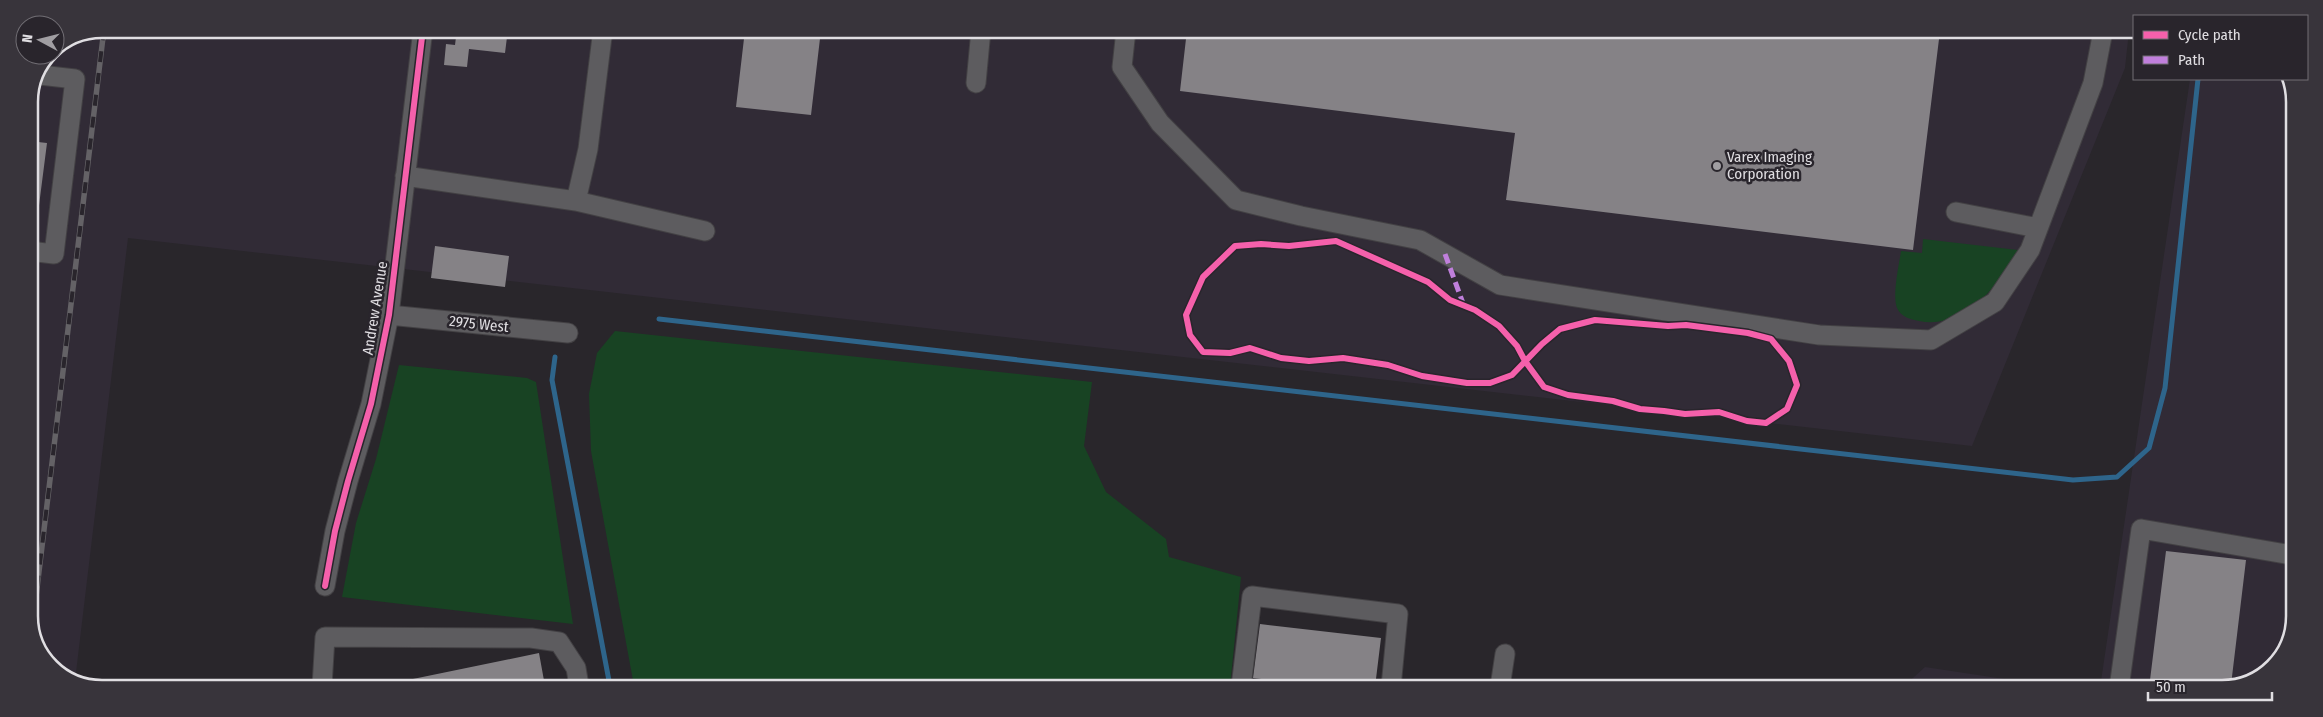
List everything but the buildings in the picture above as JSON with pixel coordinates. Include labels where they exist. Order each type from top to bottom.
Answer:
[{"type":"street","name":"Andrew Avenue","points":[[325,586],[345,489],[371,404],[389,315],[423,38]]},
{"type":"street","points":[[576,201],[588,149],[602,38]]},
{"type":"street","points":[[976,83],[980,38]]},
{"type":"street","points":[[1125,38],[1122,67],[1160,123],[1236,200],[1301,216],[1420,240],[1500,285],[1819,335],[1931,340],[1995,302],[2030,250],[2093,83],[2102,38]]},
{"type":"street","points":[[38,252],[54,254],[75,79],[43,75]]},
{"type":"street","points":[[405,176],[576,201],[704,231]]},
{"type":"street","points":[[1956,212],[2038,228]]},
{"type":"street","name":"2975 West","points":[[389,315],[568,334]]},
{"type":"street","points":[[2120,680],[2141,529],[2286,554]]},
{"type":"street","points":[[1242,680],[1252,596],[1398,614],[1392,680]]},
{"type":"street","points":[[322,680],[325,637],[334,637],[531,638],[559,642],[576,668],[578,680]]},
{"type":"street","points":[[1501,680],[1505,654]]},
{"type":"shaded area","points":[[102,38],[2128,38],[2125,68],[1972,446],[128,238],[76,674],[56,661],[46,647],[42,640],[38,619],[39,89],[42,77],[49,65],[65,65],[65,49],[77,42]]},
{"type":"shaded area","points":[[2190,80],[2282,80],[2285,98],[2286,615],[2281,640],[2270,658],[2260,666],[2242,676],[2230,679],[2101,680]]},
{"type":"shaded area","points":[[1925,667],[2010,680],[1911,680]]},
{"type":"green space","points":[[1923,239],[2018,250],[2001,278],[1990,291],[1965,312],[1951,319],[1935,322],[1919,321],[1901,314],[1897,308],[1896,288],[1901,251],[1922,253]]},
{"type":"green space","points":[[615,331],[1092,382],[1084,446],[1106,492],[1166,539],[1169,557],[1241,577],[1231,680],[633,680],[591,451],[589,394],[597,353]]},
{"type":"green space","points":[[399,365],[527,378],[536,382],[573,624],[342,597],[356,523],[376,459]]},
{"type":"waterway","points":[[659,319],[2073,480],[2117,477],[2149,448],[2165,388],[2198,80]]},
{"type":"waterway","points":[[555,357],[552,380],[609,680]]},
{"type":"railway","points":[[38,580],[103,38]]},
{"type":"marked path","points":[[1445,254],[1464,306]]},
{"type":"cycle path","points":[[325,586],[335,531],[371,404],[389,315],[422,38]]},
{"type":"cycle path","points":[[1525,361],[1517,346],[1499,326],[1475,310],[1450,300],[1428,282],[1336,241],[1289,246],[1261,244],[1235,246],[1203,277],[1186,315],[1190,335],[1203,352],[1230,353],[1250,348],[1281,358],[1309,361],[1343,358],[1388,365],[1422,376],[1467,383],[1490,383],[1512,375],[1542,344],[1560,329],[1595,320],[1668,326],[1686,325],[1748,333],[1771,339],[1789,361],[1797,385],[1787,409],[1766,423],[1747,421],[1719,412],[1685,414],[1640,409],[1613,401],[1568,395],[1544,387],[1525,361]]},
{"type":"place","name":"Varex Imaging Corporation","points":[[1717,166]]}]
